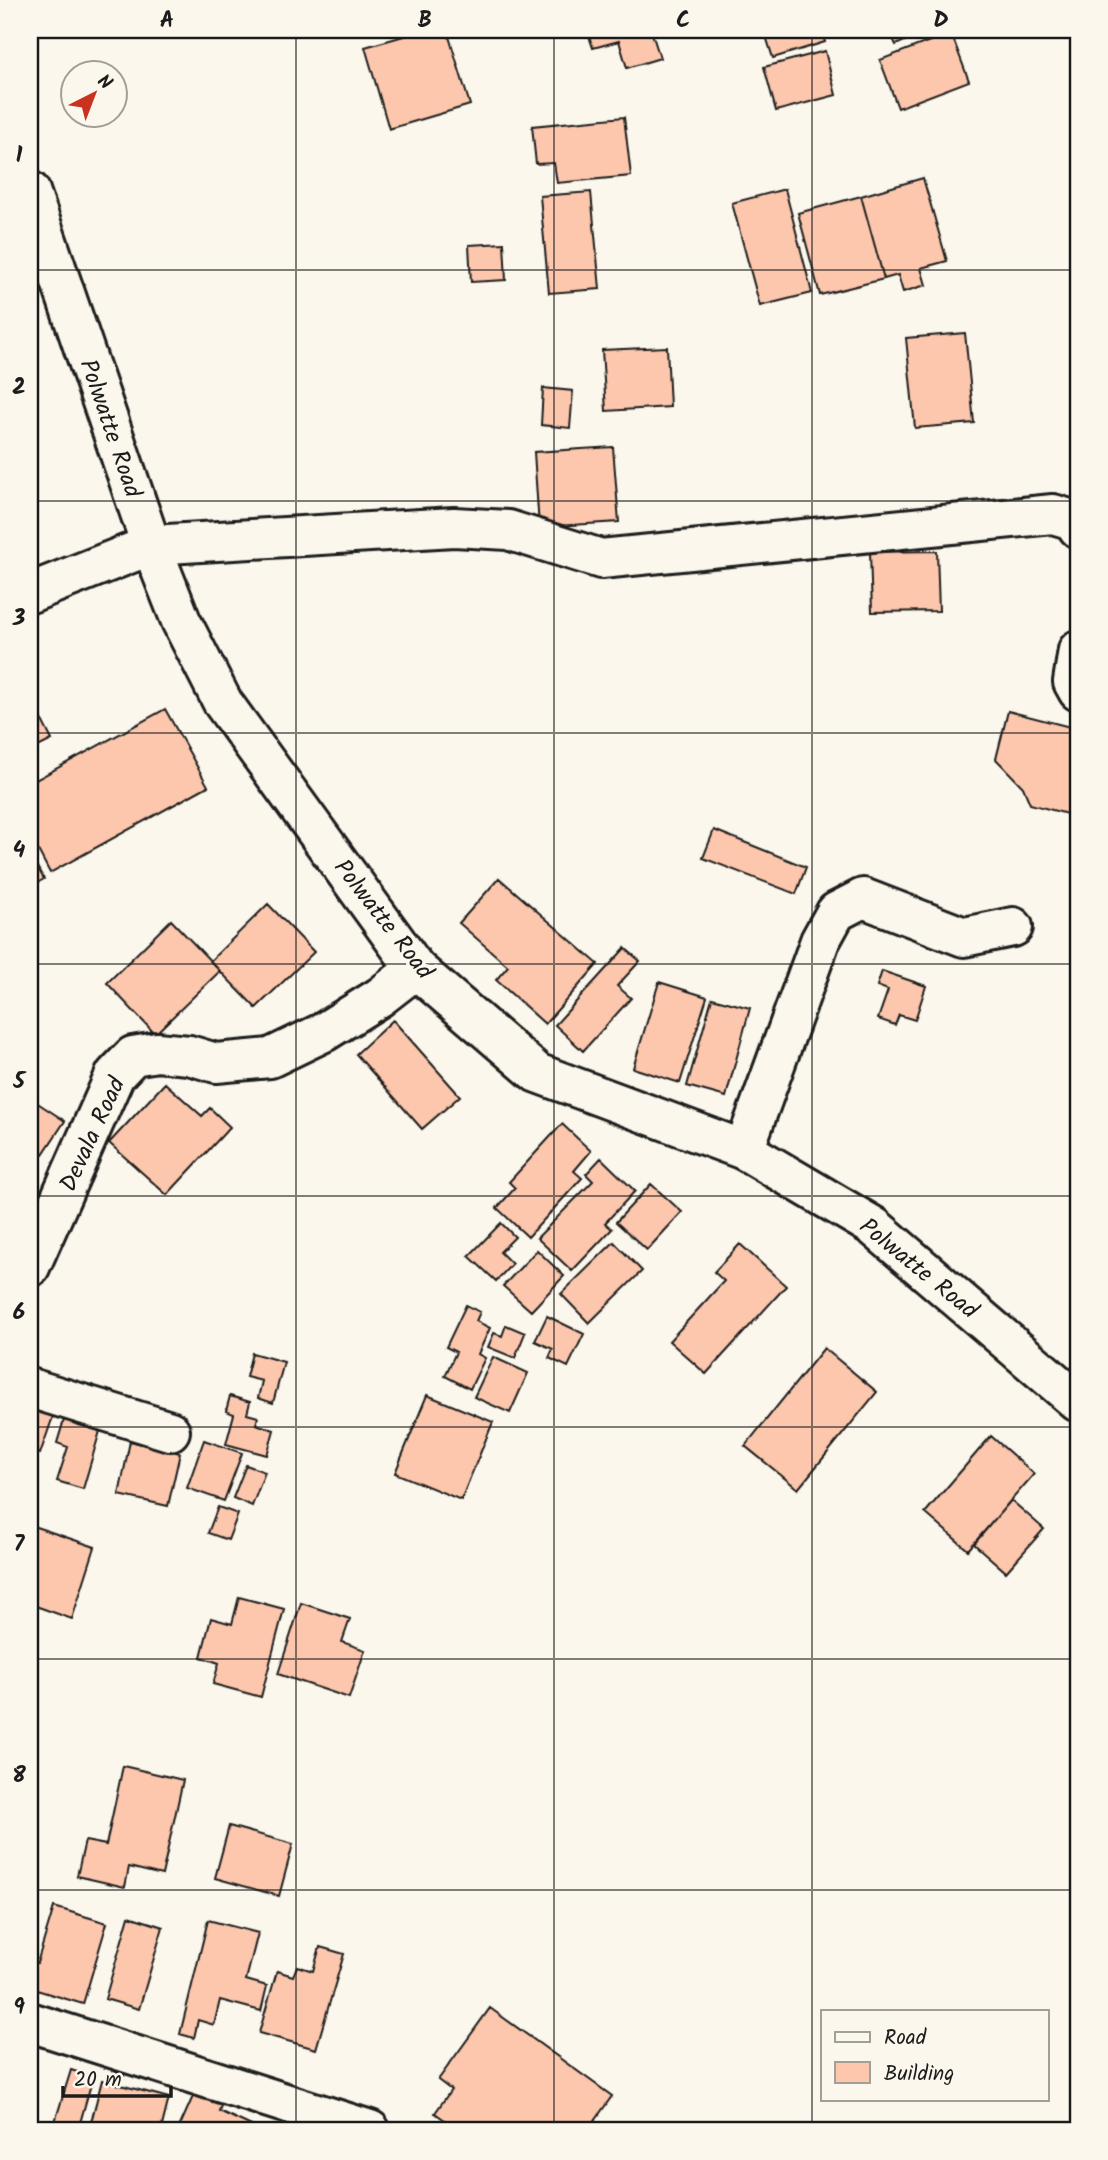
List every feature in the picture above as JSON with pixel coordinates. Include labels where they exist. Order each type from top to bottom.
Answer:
[{"type":"street","name":"Polwatte Road","points":[[30,191],[151,545],[181,621],[223,703],[416,969],[537,1073],[744,1150],[873,1226],[1078,1402]]},
{"type":"street","points":[[30,593],[151,545],[454,527],[508,530],[601,559],[1053,514],[1073,520],[1078,528]]},
{"type":"street","points":[[1078,650],[1073,682],[1078,691]]},
{"type":"street","points":[[744,1150],[820,941],[836,912],[863,898],[964,937],[1013,927]]},
{"type":"street","name":"Devala Road","points":[[30,1267],[45,1194],[115,1075],[133,1056],[157,1052],[189,1055],[216,1063],[270,1058],[324,1032],[380,997],[416,969]]},
{"type":"street","points":[[30,1388],[170,1431]]},
{"type":"street","points":[[30,2022],[370,2130]]},
{"type":"building","points":[[425,30],[447,30],[470,105],[389,129],[365,47]]},
{"type":"building","points":[[587,30],[651,30],[660,58],[627,68],[619,41],[593,48]]},
{"type":"building","points":[[764,30],[821,30],[825,42],[773,58]]},
{"type":"building","points":[[889,30],[929,30],[896,45]]},
{"type":"building","points":[[951,33],[969,81],[898,108],[880,60]]},
{"type":"building","points":[[825,51],[836,95],[776,111],[764,67]]},
{"type":"building","points":[[624,117],[631,176],[557,183],[554,163],[536,164],[532,126]]},
{"type":"building","points":[[923,178],[947,261],[921,268],[926,285],[903,292],[898,275],[884,279],[861,196]]},
{"type":"building","points":[[785,189],[812,293],[760,306],[732,203]]},
{"type":"building","points":[[591,192],[600,289],[549,293],[540,196]]},
{"type":"building","points":[[861,196],[884,279],[820,295],[798,213]]},
{"type":"building","points":[[504,243],[506,280],[471,282],[469,245]]},
{"type":"building","points":[[965,333],[974,423],[915,428],[906,338]]},
{"type":"building","points":[[667,347],[670,407],[606,411],[602,350]]},
{"type":"building","points":[[543,388],[573,391],[570,428],[541,425]]},
{"type":"building","points":[[613,447],[619,522],[539,527],[534,452]]},
{"type":"building","points":[[937,551],[939,611],[872,612],[870,552]]},
{"type":"building","points":[[30,697],[52,740],[30,751]]},
{"type":"building","points":[[165,709],[208,786],[50,873],[30,835],[30,783]]},
{"type":"building","points":[[1008,711],[1078,729],[1078,817],[1030,804],[1023,787],[996,759]]},
{"type":"building","points":[[714,830],[806,867],[796,894],[703,858]]},
{"type":"building","points":[[30,855],[44,879],[30,887]]},
{"type":"building","points":[[499,878],[598,964],[545,1024],[496,980],[508,966],[459,923]]},
{"type":"building","points":[[268,904],[314,952],[256,1008],[210,961]]},
{"type":"building","points":[[171,920],[220,971],[155,1034],[107,983]]},
{"type":"building","points":[[625,948],[640,961],[617,986],[631,998],[583,1051],[555,1025]]},
{"type":"building","points":[[882,971],[926,986],[915,1020],[899,1015],[895,1025],[878,1019],[888,990],[877,986]]},
{"type":"building","points":[[659,982],[707,997],[680,1083],[633,1068]]},
{"type":"building","points":[[712,998],[750,1008],[726,1097],[687,1086]]},
{"type":"building","points":[[393,1020],[460,1096],[422,1129],[356,1054]]},
{"type":"building","points":[[165,1083],[202,1116],[210,1108],[230,1127],[167,1195],[109,1143]]},
{"type":"building","points":[[30,1098],[65,1121],[43,1154],[30,1145]]},
{"type":"building","points":[[562,1124],[591,1151],[574,1171],[582,1178],[528,1237],[497,1208],[515,1188],[509,1182]]},
{"type":"building","points":[[601,1158],[635,1191],[605,1223],[612,1229],[572,1271],[537,1238],[593,1181],[586,1174]]},
{"type":"building","points":[[651,1184],[682,1212],[647,1250],[616,1222]]},
{"type":"building","points":[[501,1223],[515,1237],[500,1252],[512,1264],[496,1281],[469,1256]]},
{"type":"building","points":[[614,1242],[642,1271],[589,1323],[561,1294]]},
{"type":"building","points":[[740,1244],[786,1286],[706,1374],[669,1341],[724,1281],[714,1272]]},
{"type":"building","points":[[537,1250],[564,1276],[531,1311],[503,1286]]},
{"type":"building","points":[[466,1305],[480,1312],[476,1321],[490,1328],[478,1354],[485,1358],[470,1389],[445,1376],[456,1352],[446,1347]]},
{"type":"building","points":[[547,1316],[584,1334],[568,1367],[549,1358],[553,1349],[535,1341]]},
{"type":"building","points":[[506,1325],[525,1333],[515,1358],[488,1347],[494,1333],[502,1336]]},
{"type":"building","points":[[824,1348],[877,1392],[798,1489],[745,1446]]},
{"type":"building","points":[[252,1353],[284,1362],[273,1403],[258,1398],[262,1381],[246,1377]]},
{"type":"building","points":[[493,1357],[528,1373],[510,1413],[474,1397]]},
{"type":"building","points":[[427,1395],[493,1422],[461,1500],[395,1473]]},
{"type":"building","points":[[230,1396],[250,1402],[247,1414],[258,1417],[256,1424],[274,1430],[267,1455],[226,1444],[234,1414],[226,1411]]},
{"type":"building","points":[[57,1405],[40,1454],[30,1450],[30,1406]]},
{"type":"building","points":[[64,1420],[100,1431],[83,1489],[57,1481],[68,1447],[57,1443]]},
{"type":"building","points":[[991,1436],[1034,1474],[968,1550],[925,1513]]},
{"type":"building","points":[[204,1440],[242,1453],[224,1501],[187,1488]]},
{"type":"building","points":[[130,1441],[180,1453],[168,1506],[119,1495]]},
{"type":"building","points":[[246,1465],[265,1472],[252,1506],[233,1498]]},
{"type":"building","points":[[1011,1500],[1044,1529],[1006,1572],[974,1544]]},
{"type":"building","points":[[218,1507],[238,1514],[228,1540],[208,1533]]},
{"type":"building","points":[[30,1525],[95,1547],[72,1619],[30,1604]]},
{"type":"building","points":[[239,1597],[284,1609],[261,1697],[213,1684],[219,1663],[201,1657],[211,1618],[232,1624]]},
{"type":"building","points":[[301,1603],[350,1619],[342,1642],[365,1650],[349,1698],[278,1674]]},
{"type":"building","points":[[123,1766],[183,1780],[162,1875],[129,1867],[125,1887],[77,1876],[85,1841],[106,1845]]},
{"type":"building","points":[[229,1826],[293,1844],[279,1896],[215,1878]]},
{"type":"building","points":[[54,1907],[107,1923],[83,2004],[30,1988],[30,1961],[37,1963]]},
{"type":"building","points":[[129,1916],[163,1927],[139,2009],[105,1999]]},
{"type":"building","points":[[208,1920],[258,1933],[246,1980],[267,1986],[261,2011],[220,2000],[214,2025],[198,2020],[194,2038],[180,2034]]},
{"type":"building","points":[[320,1947],[344,1954],[316,2049],[259,2033],[277,1971],[293,1976],[297,1966],[313,1971]]},
{"type":"building","points":[[490,2008],[612,2096],[588,2130],[459,2130],[435,2113],[451,2090],[438,2080]]},
{"type":"building","points":[[71,2070],[93,2077],[78,2130],[54,2125]]},
{"type":"building","points":[[102,2080],[169,2098],[161,2130],[89,2130]]},
{"type":"building","points":[[198,2085],[224,2098],[219,2111],[260,2130],[178,2130]]}]
